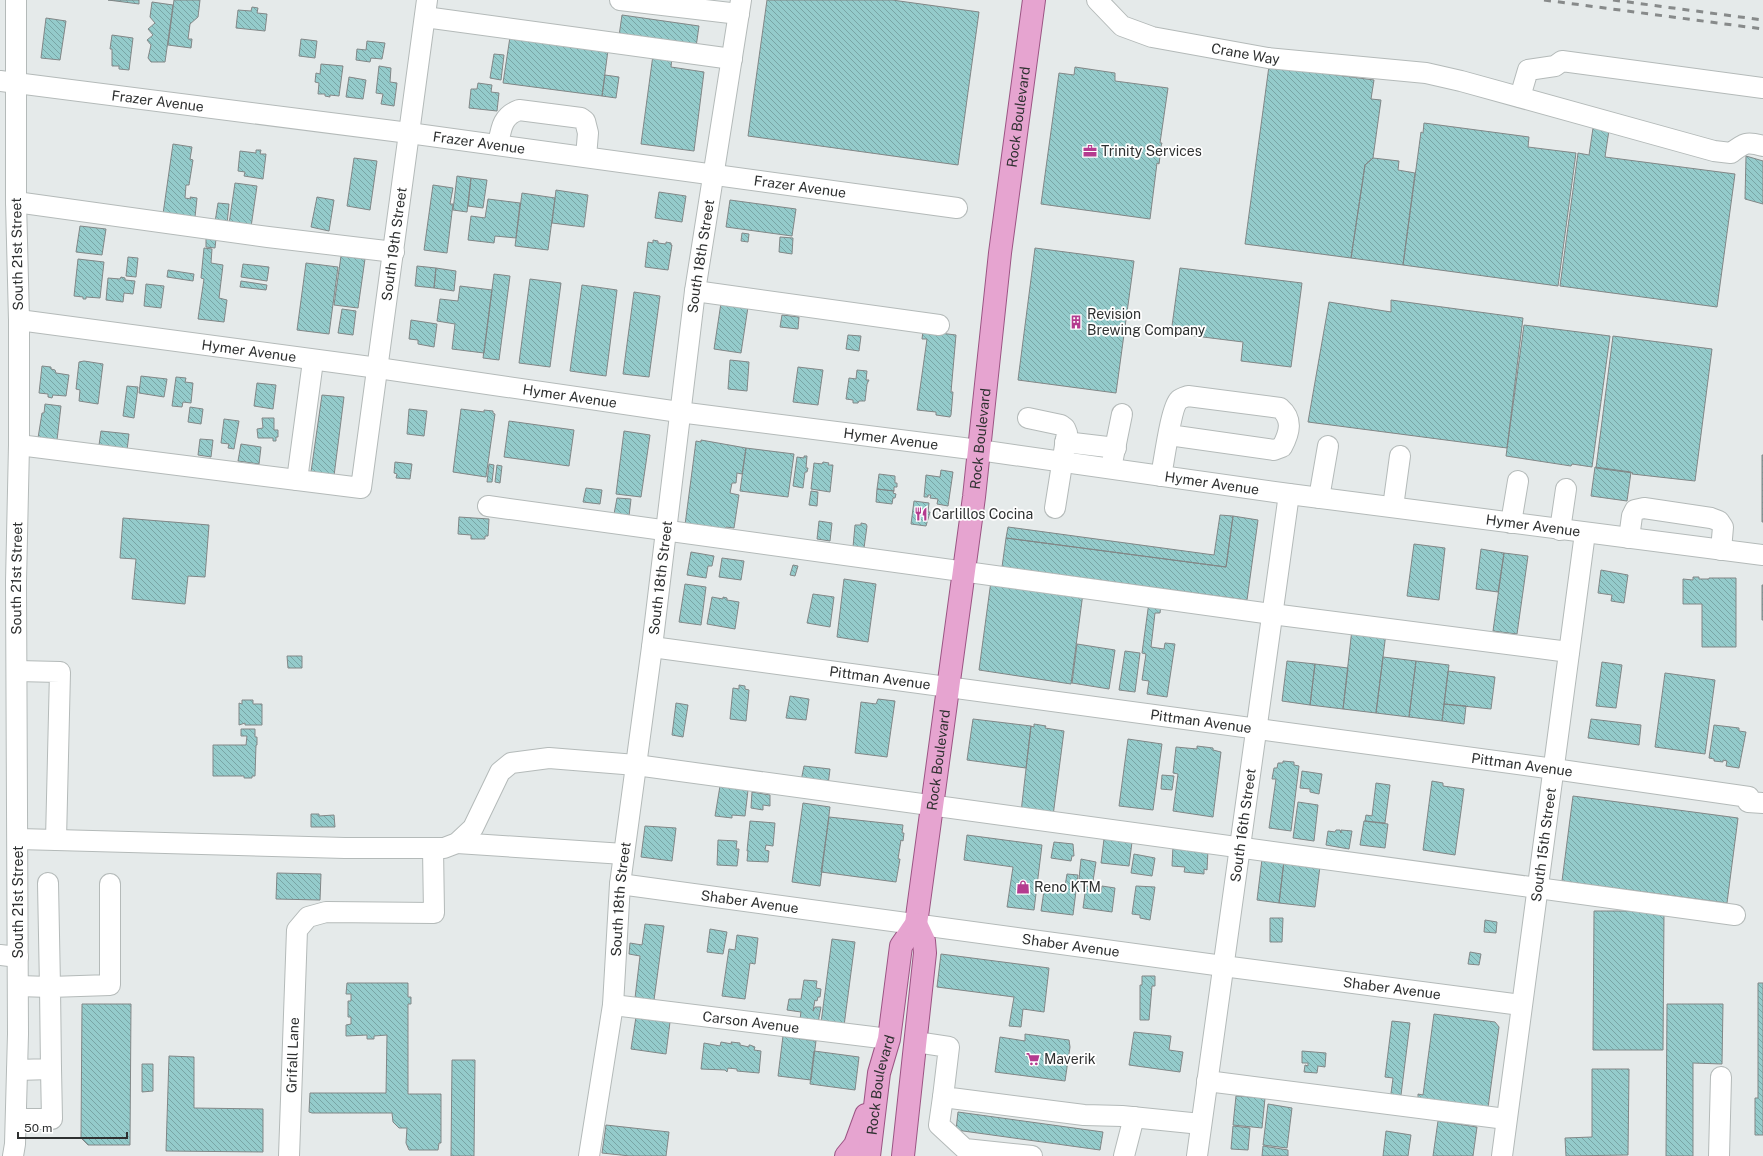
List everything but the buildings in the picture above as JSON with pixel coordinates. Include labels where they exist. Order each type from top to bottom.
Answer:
[{"type":"main road","name":"Rock Boulevard","points":[[870,1156],[879,1073],[889,1039],[901,946],[905,938],[916,924],[979,450],[1000,253],[1034,0]]},
{"type":"main road","name":"Rock Boulevard","points":[[904,1146],[925,953],[924,941],[916,924]]},
{"type":"main road","points":[[846,1156],[855,1145],[864,1124],[879,1073]]},
{"type":"main road","points":[[904,1146],[916,1156]]},
{"type":"street","name":"South 21st Street","points":[[13,1156],[16,1119],[18,986],[9,956],[18,839],[9,722],[16,672],[8,581],[19,445],[19,320],[16,202],[8,82],[16,0]]},
{"type":"street","points":[[620,0],[740,7]]},
{"type":"street","name":"Crane Way","points":[[1096,0],[1122,26],[1152,37],[1268,58],[1426,73],[1462,81],[1714,151],[1731,153],[1750,142],[1763,146]]},
{"type":"street","name":"South 18th Street","points":[[589,1156],[613,1005],[620,884],[652,647],[679,412],[712,175],[740,7]]},
{"type":"street","points":[[426,8],[732,59]]},
{"type":"street","name":"South 19th Street","points":[[297,480],[361,488],[426,8]]},
{"type":"street","points":[[1520,97],[1528,70],[1555,66],[1562,61],[1763,88]]},
{"type":"street","name":"Frazer Avenue","points":[[8,82],[409,133],[957,208]]},
{"type":"street","points":[[498,145],[503,120],[508,115],[519,110],[581,118],[585,120],[588,133],[586,157]]},
{"type":"street","points":[[16,202],[282,239],[394,252]]},
{"type":"street","points":[[695,291],[939,325]]},
{"type":"street","name":"Hymer Avenue","points":[[19,320],[313,361],[378,368],[679,412],[1062,461],[1289,494],[1560,530],[1763,555]]},
{"type":"street","points":[[19,445],[297,480],[313,361]]},
{"type":"street","points":[[1161,476],[1174,408],[1179,400],[1188,396],[1280,408],[1287,414],[1289,423],[1282,447],[1274,450],[1169,435]]},
{"type":"street","points":[[1111,468],[1122,414]]},
{"type":"street","points":[[1028,418],[1061,425],[1065,428],[1067,433],[1055,508]]},
{"type":"street","points":[[1065,442],[1116,448]]},
{"type":"street","points":[[1318,498],[1328,446]]},
{"type":"street","points":[[1393,507],[1400,456]]},
{"type":"street","points":[[1511,523],[1518,481]]},
{"type":"street","points":[[1560,530],[1566,489]]},
{"type":"street","name":"South 16th Street","points":[[1197,1156],[1289,494]]},
{"type":"street","points":[[488,506],[533,514],[665,530],[1272,614],[1569,652]]},
{"type":"street","points":[[1629,538],[1632,516],[1635,510],[1644,508],[1711,518],[1719,521],[1723,527],[1721,550]]},
{"type":"street","name":"South 15th Street","points":[[1502,1156],[1585,533]]},
{"type":"street","name":"Pittman Avenue","points":[[652,647],[947,686],[1256,730],[1554,769],[1756,800]]},
{"type":"street","points":[[16,672],[60,672],[56,840]]},
{"type":"street","points":[[18,839],[345,848],[444,848],[457,842],[473,828],[500,772],[511,763],[548,758],[636,765],[1735,915]]},
{"type":"street","points":[[457,842],[624,854]]},
{"type":"street","name":"Grifall Lane","points":[[289,1156],[297,930],[308,917],[326,912],[434,913],[433,848]]},
{"type":"street","points":[[16,1119],[52,1119],[48,883]]},
{"type":"street","points":[[18,986],[110,985],[110,884]]},
{"type":"street","name":"Shaber Avenue","points":[[620,884],[1521,1005]]},
{"type":"street","name":"Carson Avenue","points":[[613,1005],[889,1039]]},
{"type":"street","points":[[916,1042],[949,1047],[939,1126],[965,1149],[1032,1156]]},
{"type":"street","points":[[17,1070],[51,1069]]},
{"type":"street","points":[[1719,1156],[1721,1077]]},
{"type":"street","points":[[1207,1081],[1506,1119]]},
{"type":"street","points":[[942,1097],[1084,1115],[1134,1117],[1201,1124]]},
{"type":"street","points":[[1124,1156],[1134,1117]]},
{"type":"railway","points":[[1544,0],[1763,29]]},
{"type":"railway","points":[[1613,0],[1763,20]]},
{"type":"place","name":"Trinity Services","points":[[1090,151]]},
{"type":"place","name":"Revision Brewing Company","points":[[1076,322]]},
{"type":"place","name":"Carlillos Cocina","points":[[921,514]]},
{"type":"place","name":"Reno KTM","points":[[1023,887]]},
{"type":"place","name":"Maverik","points":[[1033,1059]]}]
